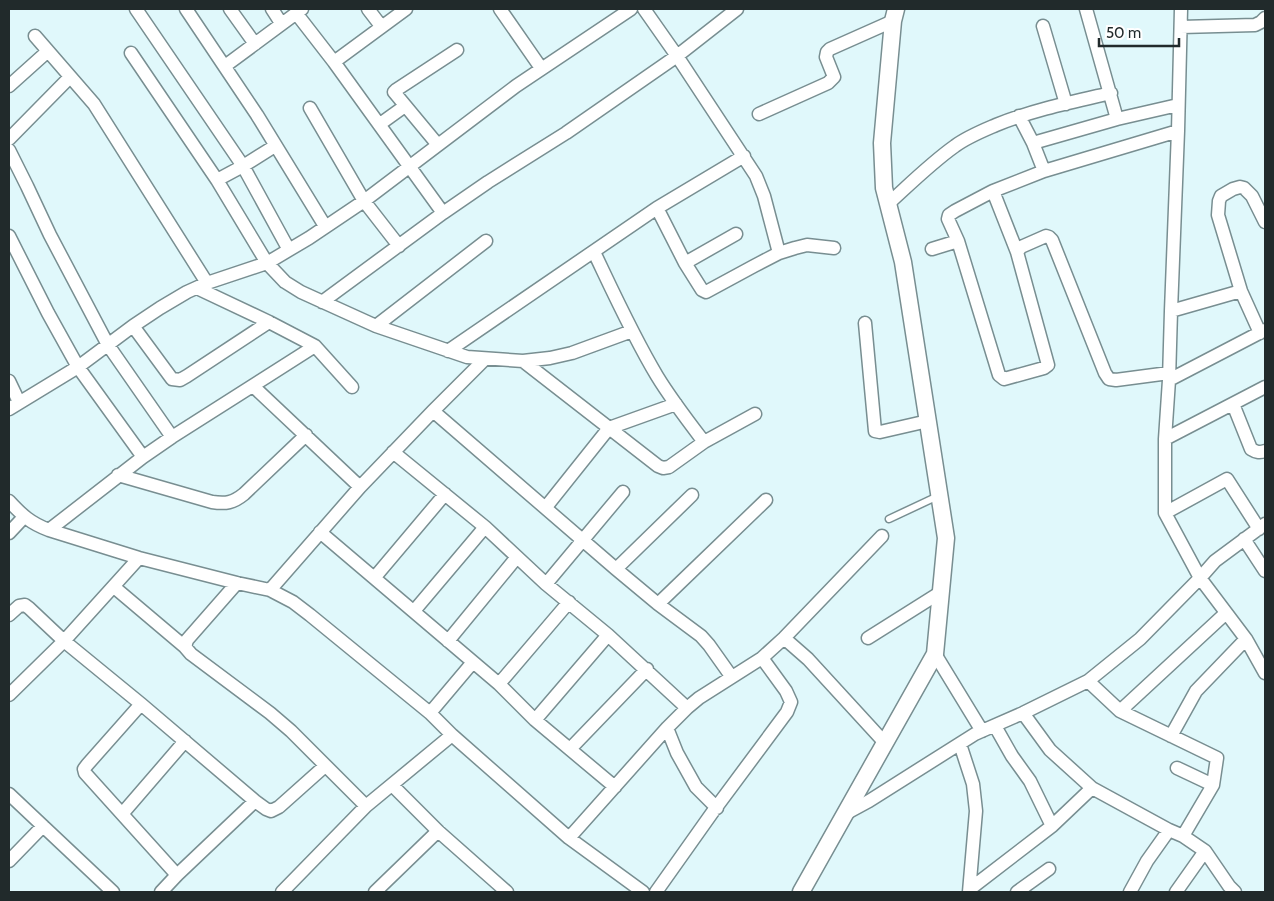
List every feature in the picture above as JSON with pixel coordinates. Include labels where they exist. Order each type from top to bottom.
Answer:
[{"type":"street","points":[[136,9],[243,166],[289,250]]},
{"type":"street","points":[[186,9],[225,66],[325,226]]},
{"type":"street","points":[[230,9],[254,44]]},
{"type":"street","points":[[272,9],[282,23]]},
{"type":"street","points":[[368,9],[381,26]]},
{"type":"street","points":[[334,62],[406,9]]},
{"type":"street","points":[[500,9],[541,68]]},
{"type":"street","points":[[644,9],[756,176],[761,187],[779,253]]},
{"type":"street","points":[[322,302],[443,213],[566,133],[677,56],[738,9]]},
{"type":"street","points":[[1086,9],[1118,119]]},
{"type":"street","points":[[1181,9],[1169,376],[1165,438],[1165,513],[1200,578],[1246,639],[1265,673]]},
{"type":"street","points":[[1181,27],[1255,25],[1261,22],[1265,16],[1264,9]]},
{"type":"street","points":[[9,381],[14,405],[78,367],[160,308],[202,285],[266,263],[289,250],[364,201],[516,86],[626,10]]},
{"type":"street","points":[[225,66],[299,11],[443,213]]},
{"type":"street","points":[[759,114],[828,82],[834,77],[826,58],[827,52],[894,15]]},
{"type":"street","points":[[801,892],[935,654],[946,538],[902,262],[884,188],[882,143],[894,15]]},
{"type":"street","points":[[1043,26],[1066,104]]},
{"type":"street","points":[[35,36],[104,118],[202,285],[315,346],[352,387]]},
{"type":"street","points":[[438,145],[394,92],[457,50]]},
{"type":"street","points":[[9,86],[48,52]]},
{"type":"street","points":[[131,53],[217,180],[266,263],[285,282],[301,292],[376,326],[467,358],[523,361],[550,358],[632,332]]},
{"type":"street","points":[[9,139],[70,77]]},
{"type":"street","points":[[888,204],[932,164],[956,145],[978,132],[1019,116],[1111,93]]},
{"type":"street","points":[[1033,143],[1118,119],[1178,105]]},
{"type":"street","points":[[380,124],[405,106]]},
{"type":"street","points":[[310,108],[364,201],[399,246]]},
{"type":"street","points":[[1019,116],[1033,143],[1044,172]]},
{"type":"street","points":[[993,192],[1017,252],[1048,362],[1048,365],[1044,368],[1004,379],[999,375],[958,241],[948,219],[949,215],[993,192],[1044,172],[1178,131]]},
{"type":"street","points":[[217,180],[275,146]]},
{"type":"street","points":[[9,150],[50,236],[108,345],[172,438]]},
{"type":"street","points":[[448,351],[657,208],[744,156]]},
{"type":"street","points":[[1017,252],[1021,247],[1043,237],[1049,237],[1052,240],[1109,379],[1169,376],[1263,332],[1242,291],[1218,215],[1221,196],[1240,187],[1244,188],[1252,196],[1265,222]]},
{"type":"street","points":[[657,208],[685,263],[702,290],[706,292],[779,253],[807,245],[834,248]]},
{"type":"street","points":[[685,263],[736,234]]},
{"type":"street","points":[[9,236],[48,314],[78,367],[143,457]]},
{"type":"street","points":[[376,326],[486,241]]},
{"type":"street","points":[[932,249],[958,241]]},
{"type":"street","points":[[594,252],[632,332],[657,376],[704,442]]},
{"type":"street","points":[[1171,311],[1242,291]]},
{"type":"street","points":[[133,326],[172,379],[180,380],[269,322]]},
{"type":"street","points":[[865,323],[875,431],[880,432],[928,421]]},
{"type":"street","points":[[49,530],[143,457],[315,346]]},
{"type":"street","points":[[270,590],[360,487],[485,359]]},
{"type":"street","points":[[523,361],[663,468],[675,464],[704,442],[755,414]]},
{"type":"street","points":[[253,386],[360,487]]},
{"type":"street","points":[[1165,438],[1265,387]]},
{"type":"street","points":[[546,507],[609,428],[676,404]]},
{"type":"street","points":[[1233,404],[1251,448],[1256,452],[1265,450]]},
{"type":"street","points":[[433,411],[616,569],[705,641],[731,676]]},
{"type":"street","points":[[118,475],[224,504],[236,501],[306,435]]},
{"type":"street","points":[[393,452],[486,527],[546,584],[647,669],[687,708]]},
{"type":"street","points":[[845,814],[982,731],[1088,681],[1140,639],[1215,561],[1262,526],[1227,479],[1165,513]]},
{"type":"street","points":[[546,584],[623,492]]},
{"type":"street","points":[[375,577],[445,494]]},
{"type":"street","points":[[616,569],[692,495]]},
{"type":"street","points":[[658,604],[766,500]]},
{"type":"street","points":[[9,501],[24,517],[37,526],[140,558],[270,590],[293,602],[430,713],[452,735],[569,838],[642,892]]},
{"type":"street","points":[[9,533],[24,517]]},
{"type":"street","points":[[414,611],[486,527]]},
{"type":"street","points":[[320,532],[499,684],[535,720],[615,787]]},
{"type":"street","points":[[569,838],[687,708],[731,676],[762,658],[784,638],[882,536]]},
{"type":"street","points":[[1244,539],[1265,571]]},
{"type":"street","points":[[448,641],[517,557]]},
{"type":"street","points":[[9,695],[64,641],[140,558]]},
{"type":"street","points":[[185,647],[187,640],[237,583]]},
{"type":"street","points":[[114,587],[191,654],[270,712],[366,806]]},
{"type":"street","points":[[868,638],[941,592]]},
{"type":"street","points":[[499,684],[568,602]]},
{"type":"street","points":[[9,615],[19,606],[25,605],[64,641],[255,801],[266,808],[275,810],[325,766]]},
{"type":"street","points":[[1120,711],[1226,613]]},
{"type":"street","points":[[535,720],[608,635]]},
{"type":"street","points":[[784,638],[808,658],[885,743]]},
{"type":"street","points":[[1171,736],[1196,691],[1246,639]]},
{"type":"street","points":[[935,654],[982,731]]},
{"type":"street","points":[[656,892],[787,712],[791,702],[786,691],[762,658]]},
{"type":"street","points":[[430,713],[473,662]]},
{"type":"street","points":[[570,749],[647,669]]},
{"type":"street","points":[[1088,681],[1120,711],[1217,758],[1213,785],[1183,836]]},
{"type":"street","points":[[141,704],[84,769],[88,777],[178,874]]},
{"type":"street","points":[[1023,713],[1050,750],[1092,788],[1183,836],[1205,851],[1230,890]]},
{"type":"street","points":[[996,726],[1012,756],[1030,781],[1052,826]]},
{"type":"street","points":[[667,728],[696,787],[714,811]]},
{"type":"street","points":[[282,892],[366,806],[452,735]]},
{"type":"street","points":[[122,814],[185,741]]},
{"type":"street","points":[[960,744],[973,784],[976,812],[969,891]]},
{"type":"street","points":[[1177,768],[1213,785]]},
{"type":"street","points":[[392,785],[438,831],[507,892]]},
{"type":"street","points":[[969,891],[1052,826],[1092,788]]},
{"type":"street","points":[[9,794],[113,892]]},
{"type":"street","points":[[161,892],[255,801]]},
{"type":"street","points":[[9,862],[43,826]]},
{"type":"street","points":[[1130,892],[1169,830]]},
{"type":"street","points":[[376,892],[438,831]]},
{"type":"street","points":[[1176,892],[1205,851]]},
{"type":"street","points":[[1018,892],[1049,869]]},
{"type":"lane","points":[[889,519],[939,495]]}]
